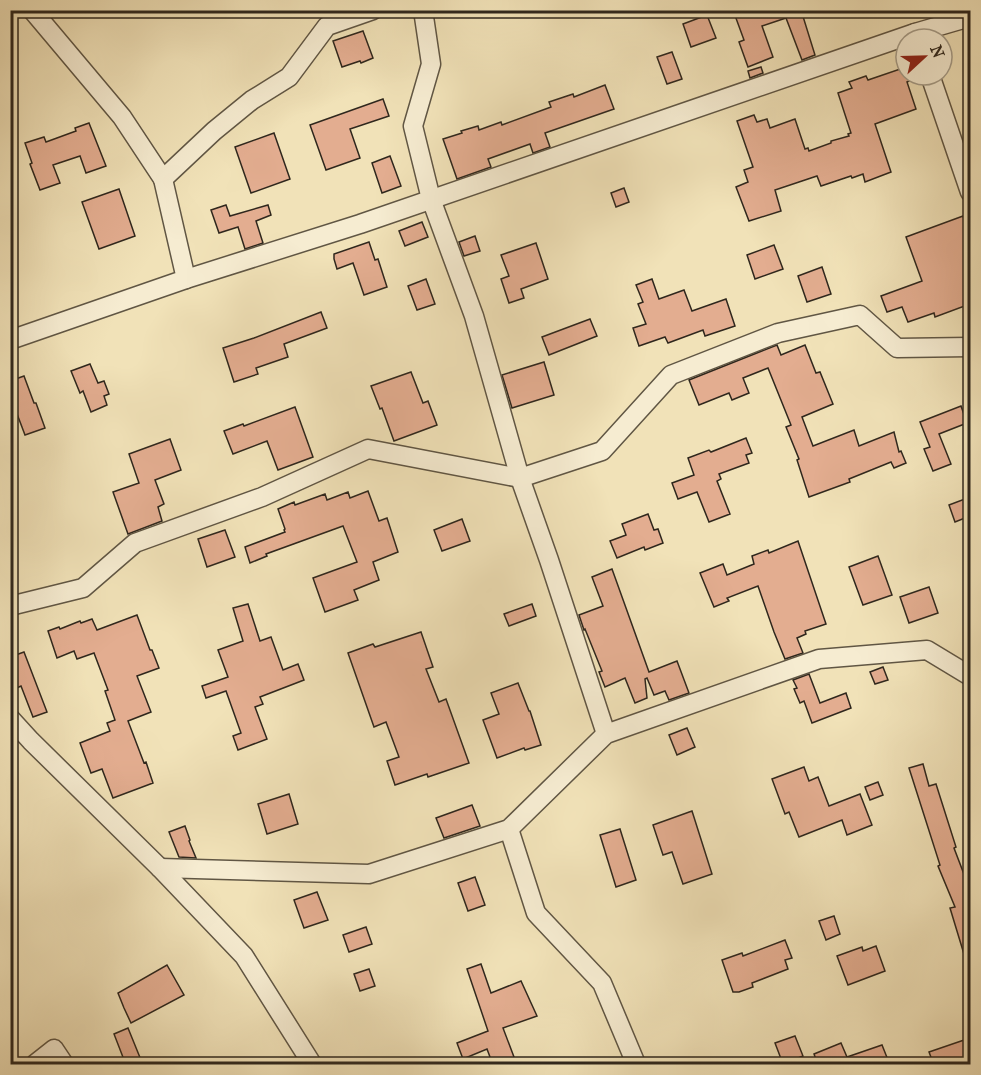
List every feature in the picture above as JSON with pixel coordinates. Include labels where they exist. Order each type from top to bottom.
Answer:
[{"type":"street","points":[[32,10],[122,117],[163,179],[186,279]]},
{"type":"street","points":[[163,179],[229,118],[252,100],[289,77],[327,26],[372,10]]},
{"type":"street","points":[[423,10],[431,64],[413,126],[431,199],[474,316],[520,478],[606,734]]},
{"type":"street","points":[[942,27],[970,17]]},
{"type":"street","points":[[10,340],[186,279],[360,224],[894,43]]},
{"type":"street","points":[[934,87],[970,192]]},
{"type":"street","points":[[10,606],[82,588],[135,543],[262,497],[368,449],[520,478],[602,451],[671,375],[778,333],[860,315],[897,348],[970,347]]},
{"type":"street","points":[[160,868],[369,874],[509,830],[606,734],[819,659],[927,650],[970,676]]},
{"type":"street","points":[[10,718],[244,956],[312,1065]]},
{"type":"street","points":[[509,830],[536,913],[602,982],[636,1065]]},
{"type":"street","points":[[34,1065],[54,1049],[64,1065]]},
{"type":"building","points":[[733,10],[801,10],[815,55],[802,60],[786,18],[762,26],[773,57],[748,67],[739,42],[744,40]]},
{"type":"building","points":[[707,15],[716,38],[691,47],[683,24]]},
{"type":"building","points":[[363,31],[373,58],[342,67],[333,41]]},
{"type":"building","points":[[672,52],[682,79],[667,84],[657,57]]},
{"type":"building","points":[[761,67],[763,73],[750,78],[748,71]]},
{"type":"building","points":[[894,71],[894,87],[909,87],[916,109],[875,124],[891,172],[865,182],[863,174],[821,186],[817,176],[775,190],[781,211],[749,221],[736,187],[748,182],[744,170],[753,167],[737,121],[754,115],[757,122],[767,119],[770,128],[795,119],[805,149],[808,148],[809,151],[849,136],[848,134],[851,133],[838,93],[852,88],[849,82],[866,76],[868,80]]},
{"type":"building","points":[[605,85],[614,109],[545,133],[550,147],[533,153],[530,144],[488,159],[491,167],[457,179],[443,139],[478,126],[479,130],[501,122],[502,125],[551,107],[549,102],[573,94],[574,97]]},
{"type":"building","points":[[383,99],[389,116],[350,129],[360,158],[326,170],[310,125]]},
{"type":"building","points":[[89,123],[106,166],[86,173],[80,156],[53,165],[60,183],[40,190],[25,143],[44,137],[46,142],[76,131],[75,128]]},
{"type":"building","points":[[274,133],[290,179],[251,193],[235,147]]},
{"type":"building","points":[[390,156],[401,186],[382,193],[372,163]]},
{"type":"building","points":[[624,188],[629,202],[616,207],[611,193]]},
{"type":"building","points":[[119,189],[135,236],[99,249],[82,202]]},
{"type":"building","points":[[226,205],[230,216],[268,205],[271,215],[256,221],[263,243],[245,249],[238,227],[219,233],[211,210]]},
{"type":"building","points":[[963,216],[970,235],[970,304],[935,317],[934,313],[908,322],[902,307],[887,312],[881,296],[922,281],[906,237]]},
{"type":"building","points":[[422,222],[428,237],[405,246],[399,231]]},
{"type":"building","points":[[475,236],[480,251],[464,256],[459,242]]},
{"type":"building","points":[[369,242],[375,260],[378,259],[387,287],[364,295],[353,263],[337,269],[334,254]]},
{"type":"building","points":[[536,243],[548,279],[521,289],[524,298],[509,303],[501,279],[509,276],[501,255]]},
{"type":"building","points":[[774,245],[783,269],[755,279],[747,255]]},
{"type":"building","points":[[822,267],[831,294],[807,302],[798,276]]},
{"type":"building","points":[[426,279],[435,304],[417,310],[408,286]]},
{"type":"building","points":[[652,279],[659,299],[684,290],[692,311],[726,299],[735,326],[705,336],[703,330],[668,343],[665,337],[639,346],[633,328],[646,324],[638,304],[643,302],[636,285]]},
{"type":"building","points":[[321,312],[327,328],[284,344],[288,357],[256,368],[258,374],[234,382],[223,348]]},
{"type":"building","points":[[590,319],[597,336],[549,355],[542,337]]},
{"type":"building","points":[[777,345],[781,355],[805,345],[816,373],[820,372],[833,404],[802,417],[813,446],[854,430],[859,446],[894,432],[899,452],[901,451],[906,463],[894,468],[891,462],[849,479],[850,482],[809,497],[797,460],[799,459],[786,427],[791,425],[768,368],[743,378],[749,393],[732,400],[729,393],[699,405],[689,380]]},
{"type":"building","points":[[544,362],[554,395],[512,408],[502,375]]},
{"type":"building","points":[[90,364],[98,383],[104,381],[109,394],[104,396],[107,405],[91,412],[83,391],[80,393],[71,371]]},
{"type":"building","points":[[411,372],[423,403],[428,401],[437,425],[394,441],[371,386]]},
{"type":"building","points":[[24,376],[45,428],[25,435],[14,406],[10,407],[10,381]]},
{"type":"building","points":[[961,406],[967,423],[939,434],[951,464],[933,471],[924,449],[930,447],[920,422]]},
{"type":"building","points":[[295,407],[313,457],[278,470],[267,441],[233,454],[224,431]]},
{"type":"building","points":[[746,438],[752,453],[746,455],[749,463],[719,474],[721,479],[717,481],[730,514],[709,522],[697,492],[678,499],[672,483],[694,475],[688,458],[709,450],[711,452]]},
{"type":"building","points":[[170,439],[181,470],[155,480],[164,504],[158,507],[162,521],[128,534],[113,492],[139,483],[129,454]]},
{"type":"building","points":[[368,491],[379,521],[387,518],[398,552],[373,562],[379,580],[354,590],[358,600],[325,612],[313,578],[357,562],[343,526],[266,554],[267,556],[250,563],[245,547],[285,532],[278,509],[294,502],[295,505],[325,494],[327,500],[348,492],[350,498]]},
{"type":"building","points":[[970,497],[970,516],[955,522],[949,505]]},
{"type":"building","points":[[648,514],[654,530],[658,529],[663,543],[645,550],[644,547],[617,558],[610,541],[626,535],[622,524]]},
{"type":"building","points":[[462,519],[470,541],[442,551],[434,530]]},
{"type":"building","points":[[225,530],[235,557],[207,567],[198,539]]},
{"type":"building","points":[[798,541],[826,624],[805,631],[806,634],[797,638],[803,653],[785,659],[758,586],[727,598],[729,601],[714,607],[700,573],[723,564],[727,575],[754,564],[752,556],[768,550],[769,553]]},
{"type":"building","points":[[878,556],[892,595],[863,605],[849,567]]},
{"type":"building","points":[[612,569],[649,672],[677,661],[689,693],[669,700],[665,691],[654,695],[647,678],[645,679],[647,698],[635,703],[625,678],[605,687],[599,672],[602,671],[579,615],[603,606],[592,577]]},
{"type":"building","points":[[929,587],[938,613],[909,623],[900,597]]},
{"type":"building","points":[[248,604],[260,641],[271,637],[283,670],[298,664],[304,680],[260,697],[263,704],[255,707],[267,739],[238,750],[233,736],[241,733],[226,691],[206,698],[202,686],[228,677],[218,650],[243,641],[233,608]]},
{"type":"building","points":[[532,604],[536,616],[509,626],[504,614]]},
{"type":"building","points":[[137,615],[159,668],[137,676],[151,712],[128,721],[153,783],[113,798],[102,769],[91,773],[80,743],[110,731],[107,723],[115,720],[105,691],[108,690],[94,653],[77,659],[74,651],[57,658],[48,631],[92,619],[97,630]]},
{"type":"building","points":[[421,632],[433,667],[426,669],[439,702],[446,699],[469,763],[395,785],[387,761],[399,757],[386,722],[374,727],[348,653]]},
{"type":"building","points":[[24,652],[47,712],[33,717],[21,686],[10,691],[10,657]]},
{"type":"building","points":[[883,667],[888,680],[875,684],[870,672]]},
{"type":"building","points":[[809,674],[820,703],[846,693],[851,708],[812,723],[804,701],[800,703],[793,680]]},
{"type":"building","points":[[518,683],[541,745],[525,750],[524,748],[497,758],[483,720],[499,714],[491,693]]},
{"type":"building","points":[[687,728],[695,747],[677,755],[669,735]]},
{"type":"building","points":[[923,764],[929,786],[936,784],[956,847],[954,848],[970,890],[970,964],[967,964],[950,908],[955,907],[938,866],[940,865],[909,768]]},
{"type":"building","points":[[804,767],[809,781],[818,777],[829,806],[860,794],[872,825],[847,835],[842,820],[799,837],[789,812],[785,814],[772,779]]},
{"type":"building","points":[[878,782],[883,795],[870,800],[865,787]]},
{"type":"building","points":[[289,794],[298,824],[267,834],[258,804]]},
{"type":"building","points":[[472,805],[480,826],[444,838],[436,818]]},
{"type":"building","points":[[692,811],[712,874],[683,884],[672,852],[663,855],[653,825]]},
{"type":"building","points":[[185,826],[196,858],[179,857],[169,832]]},
{"type":"building","points":[[620,829],[636,880],[616,887],[600,835]]},
{"type":"building","points":[[475,877],[485,905],[468,911],[458,883]]},
{"type":"building","points":[[317,892],[328,920],[304,928],[294,900]]},
{"type":"building","points":[[834,916],[840,934],[826,940],[819,921]]},
{"type":"building","points":[[366,927],[372,944],[349,952],[343,935]]},
{"type":"building","points":[[785,940],[792,958],[785,960],[788,969],[752,983],[753,987],[733,992],[722,960],[742,953],[743,956]]},
{"type":"building","points":[[876,946],[885,971],[848,985],[837,956],[862,947],[863,951]]},
{"type":"building","points":[[481,964],[491,993],[521,981],[537,1016],[503,1028],[517,1065],[493,1065],[487,1049],[463,1059],[457,1043],[488,1031],[467,969]]},
{"type":"building","points":[[167,965],[184,995],[131,1023],[118,993]]},
{"type":"building","points":[[369,969],[375,986],[360,991],[354,974]]},
{"type":"building","points":[[128,1028],[143,1065],[126,1065],[114,1034]]},
{"type":"building","points":[[795,1036],[803,1056],[783,1064],[775,1043]]},
{"type":"building","points":[[967,1039],[970,1058],[951,1065],[934,1065],[929,1052]]},
{"type":"building","points":[[841,1043],[847,1057],[882,1045],[888,1060],[875,1065],[818,1065],[814,1054]]}]
